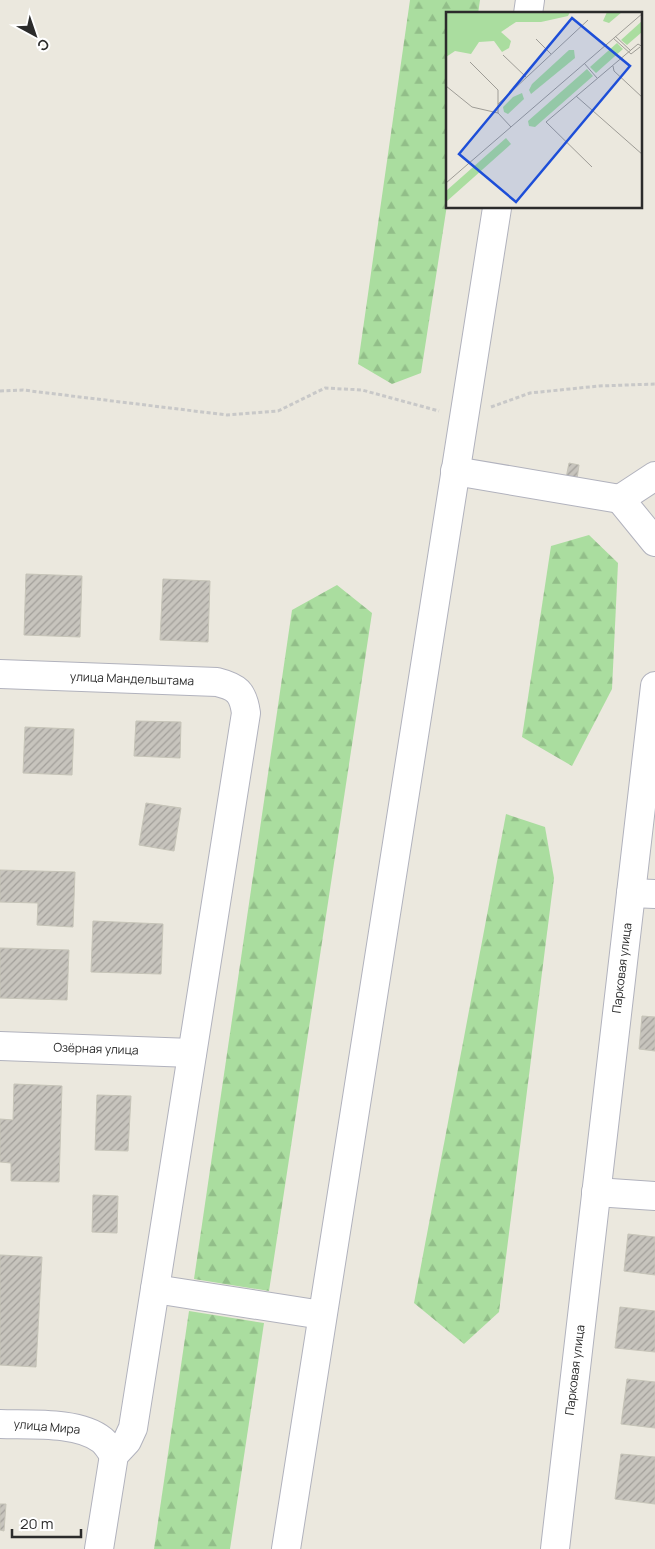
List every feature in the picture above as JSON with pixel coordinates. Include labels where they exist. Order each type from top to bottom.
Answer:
[{"type":"street","points":[[286,1549],[497,209]]},
{"type":"street","points":[[455,471],[620,499],[655,542]]},
{"type":"street","points":[[620,499],[655,476]]},
{"type":"street","name":"улица Мандельштама","points":[[0,674],[217,682],[231,686],[240,692],[245,703],[246,712],[192,1053]]},
{"type":"street","name":"Парковая улица","points":[[555,1549],[596,1192],[643,894],[655,686]]},
{"type":"street","name":"Озёрная улица","points":[[0,1046],[192,1053]]},
{"type":"street","points":[[99,1549],[114,1455],[127,1441],[133,1428],[192,1053]]},
{"type":"street","points":[[596,1192],[655,1196]]},
{"type":"street","points":[[155,1289],[322,1315]]},
{"type":"street","name":"улица Мира","points":[[0,1424],[77,1428],[91,1432],[104,1441],[114,1455]]},
{"type":"path","points":[[0,391],[23,390],[227,414],[278,412],[325,388],[362,390],[463,417],[530,393],[599,386],[655,384]]},
{"type":"green space","points":[[410,0],[480,0],[478,12],[446,12],[446,209],[421,373],[392,384],[358,364]]},
{"type":"green space","points":[[589,535],[618,563],[612,689],[572,766],[522,737],[551,546]]},
{"type":"green space","points":[[337,585],[372,613],[269,1291],[194,1279],[292,610]]},
{"type":"green space","points":[[506,814],[545,827],[554,878],[499,1312],[464,1344],[414,1303]]},
{"type":"green space","points":[[189,1311],[264,1323],[230,1549],[154,1549]]},
{"type":"building","points":[[569,463],[579,465],[577,479],[566,478]]},
{"type":"building","points":[[26,574],[82,576],[80,637],[24,635]]},
{"type":"building","points":[[163,579],[210,581],[208,642],[160,640]]},
{"type":"building","points":[[136,721],[181,722],[180,758],[134,756]]},
{"type":"building","points":[[25,727],[74,729],[72,775],[23,773]]},
{"type":"building","points":[[146,803],[181,808],[174,851],[139,845]]},
{"type":"building","points":[[0,870],[75,872],[73,927],[37,925],[38,903],[0,902]]},
{"type":"building","points":[[93,921],[163,924],[161,974],[91,972]]},
{"type":"building","points":[[0,948],[69,950],[67,1000],[0,998]]},
{"type":"building","points":[[642,1016],[655,1017],[655,1051],[639,1049]]},
{"type":"building","points":[[14,1084],[62,1086],[59,1182],[11,1181],[11,1163],[0,1162],[0,1119],[13,1120]]},
{"type":"building","points":[[97,1095],[131,1096],[128,1151],[95,1150]]},
{"type":"building","points":[[93,1195],[118,1196],[117,1233],[92,1232]]},
{"type":"building","points":[[628,1234],[655,1237],[655,1275],[624,1271]]},
{"type":"building","points":[[0,1255],[42,1257],[36,1367],[0,1365]]},
{"type":"building","points":[[620,1307],[655,1311],[655,1352],[615,1348]]},
{"type":"building","points":[[627,1379],[655,1382],[655,1428],[621,1424]]},
{"type":"building","points":[[621,1454],[655,1457],[655,1504],[615,1499]]},
{"type":"building","points":[[0,1504],[6,1504],[4,1531],[0,1530]]}]
